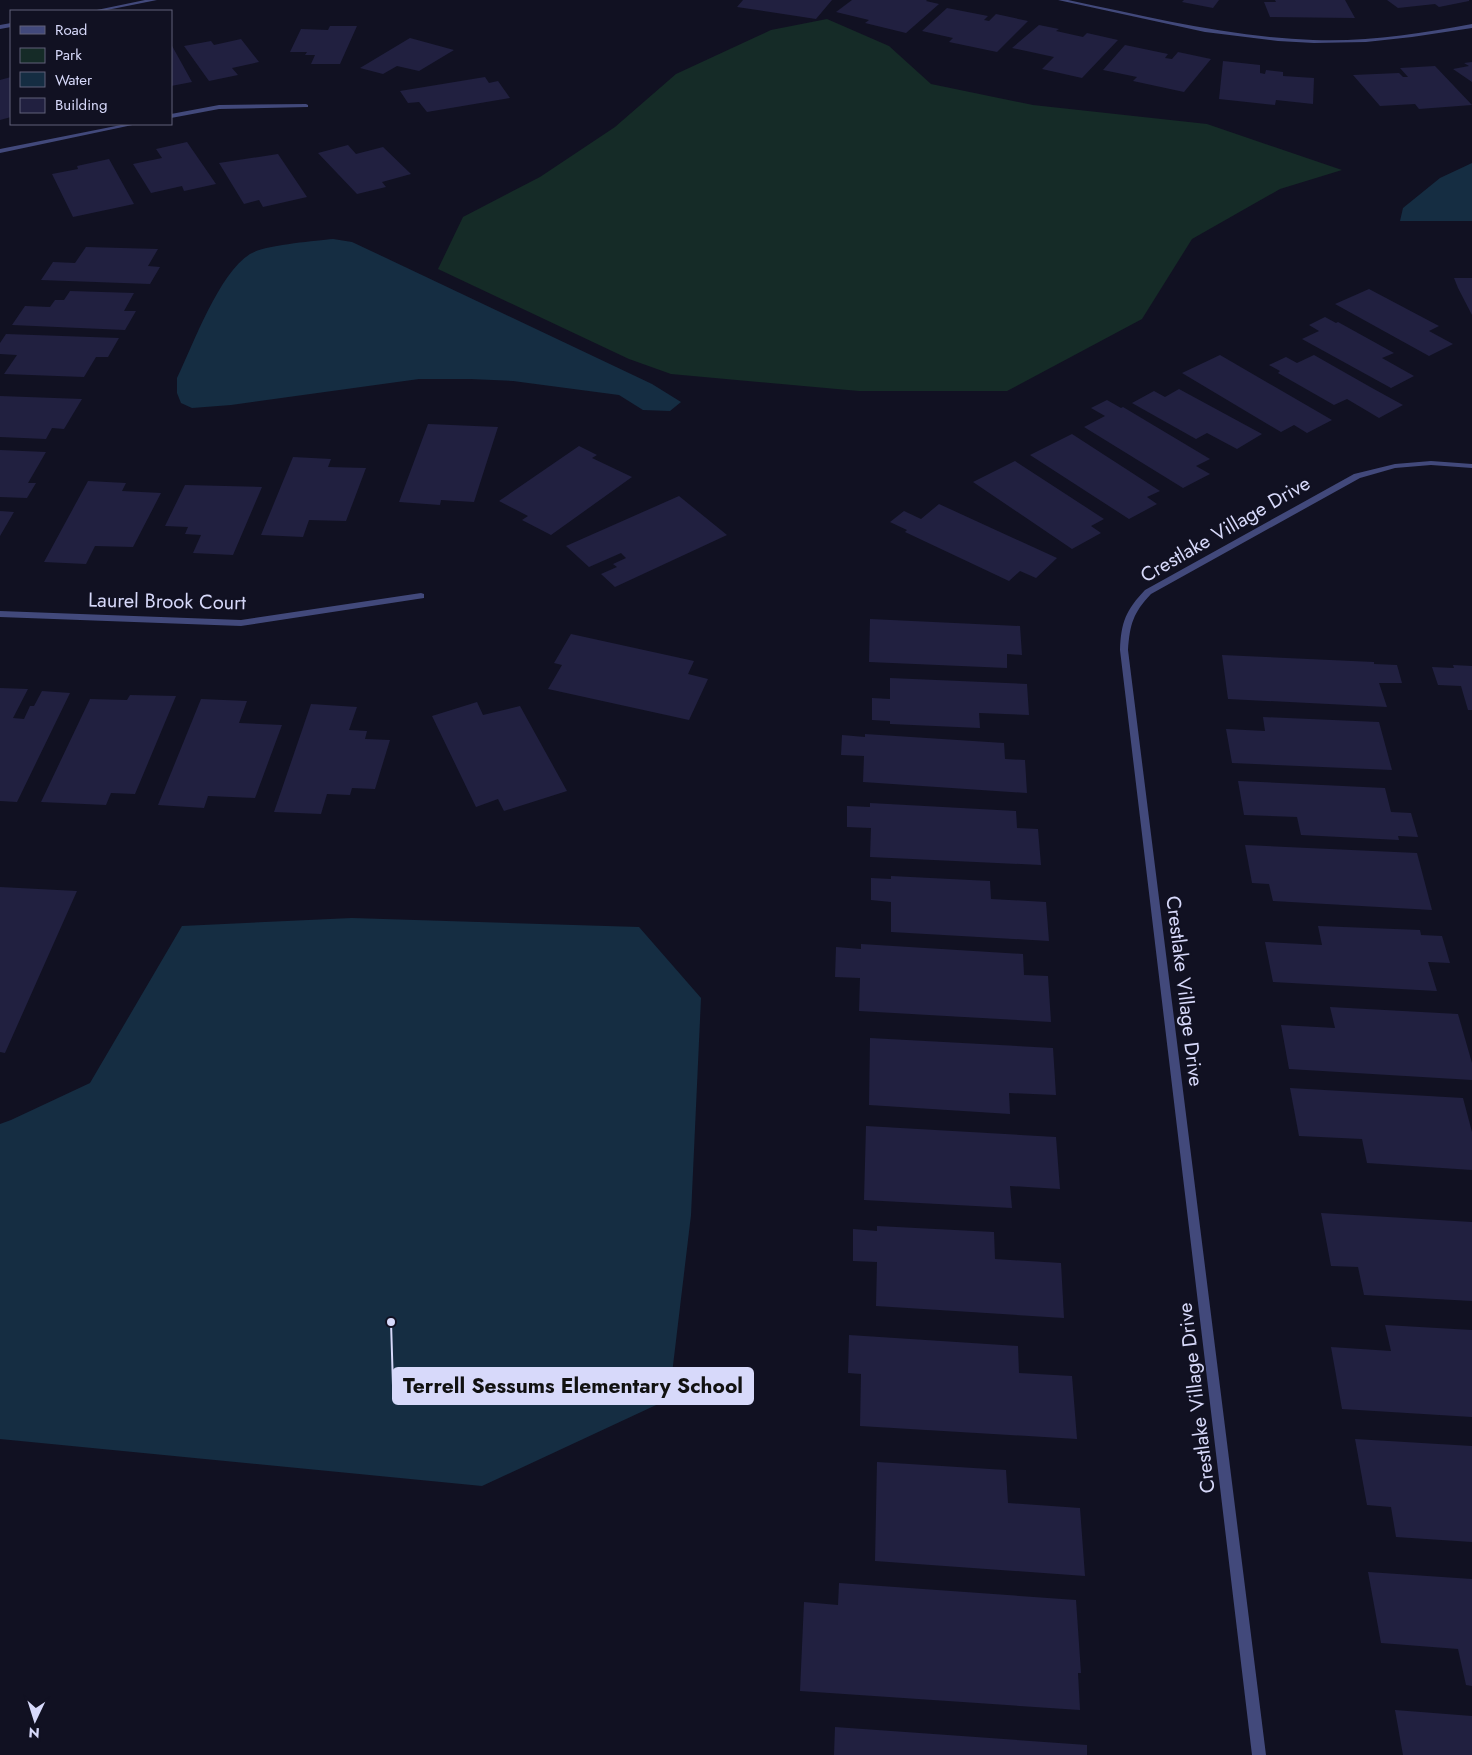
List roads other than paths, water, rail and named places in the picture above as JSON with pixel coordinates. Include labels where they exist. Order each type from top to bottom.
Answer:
[{"type":"street","points":[[100,10],[154,0]]},
{"type":"street","points":[[1061,0],[1225,34],[1288,40],[1359,41],[1405,37],[1472,26]]},
{"type":"street","points":[[172,116],[219,107],[306,106]]},
{"type":"street","points":[[0,151],[129,125]]},
{"type":"street","name":"Crestlake Village Drive","points":[[1259,1755],[1125,660],[1125,628],[1131,610],[1148,592],[1357,476],[1396,466],[1431,463],[1472,466]]},
{"type":"street","name":"Laurel Brook Court","points":[[0,614],[240,623],[421,596]]},
{"type":"water","points":[[1472,163],[1472,221],[1400,221],[1403,208],[1440,178]]},
{"type":"water","points":[[333,239],[352,242],[652,384],[681,402],[670,411],[643,410],[619,395],[513,381],[419,379],[231,405],[192,408],[181,403],[177,393],[177,378],[217,293],[239,263],[250,254],[266,248]]},
{"type":"water","points":[[352,918],[639,927],[701,998],[691,1215],[669,1399],[482,1486],[0,1439],[0,1124],[90,1083],[182,926]]},
{"type":"place","name":"Terrell Sessums Elementary School","points":[[391,1322]]}]
